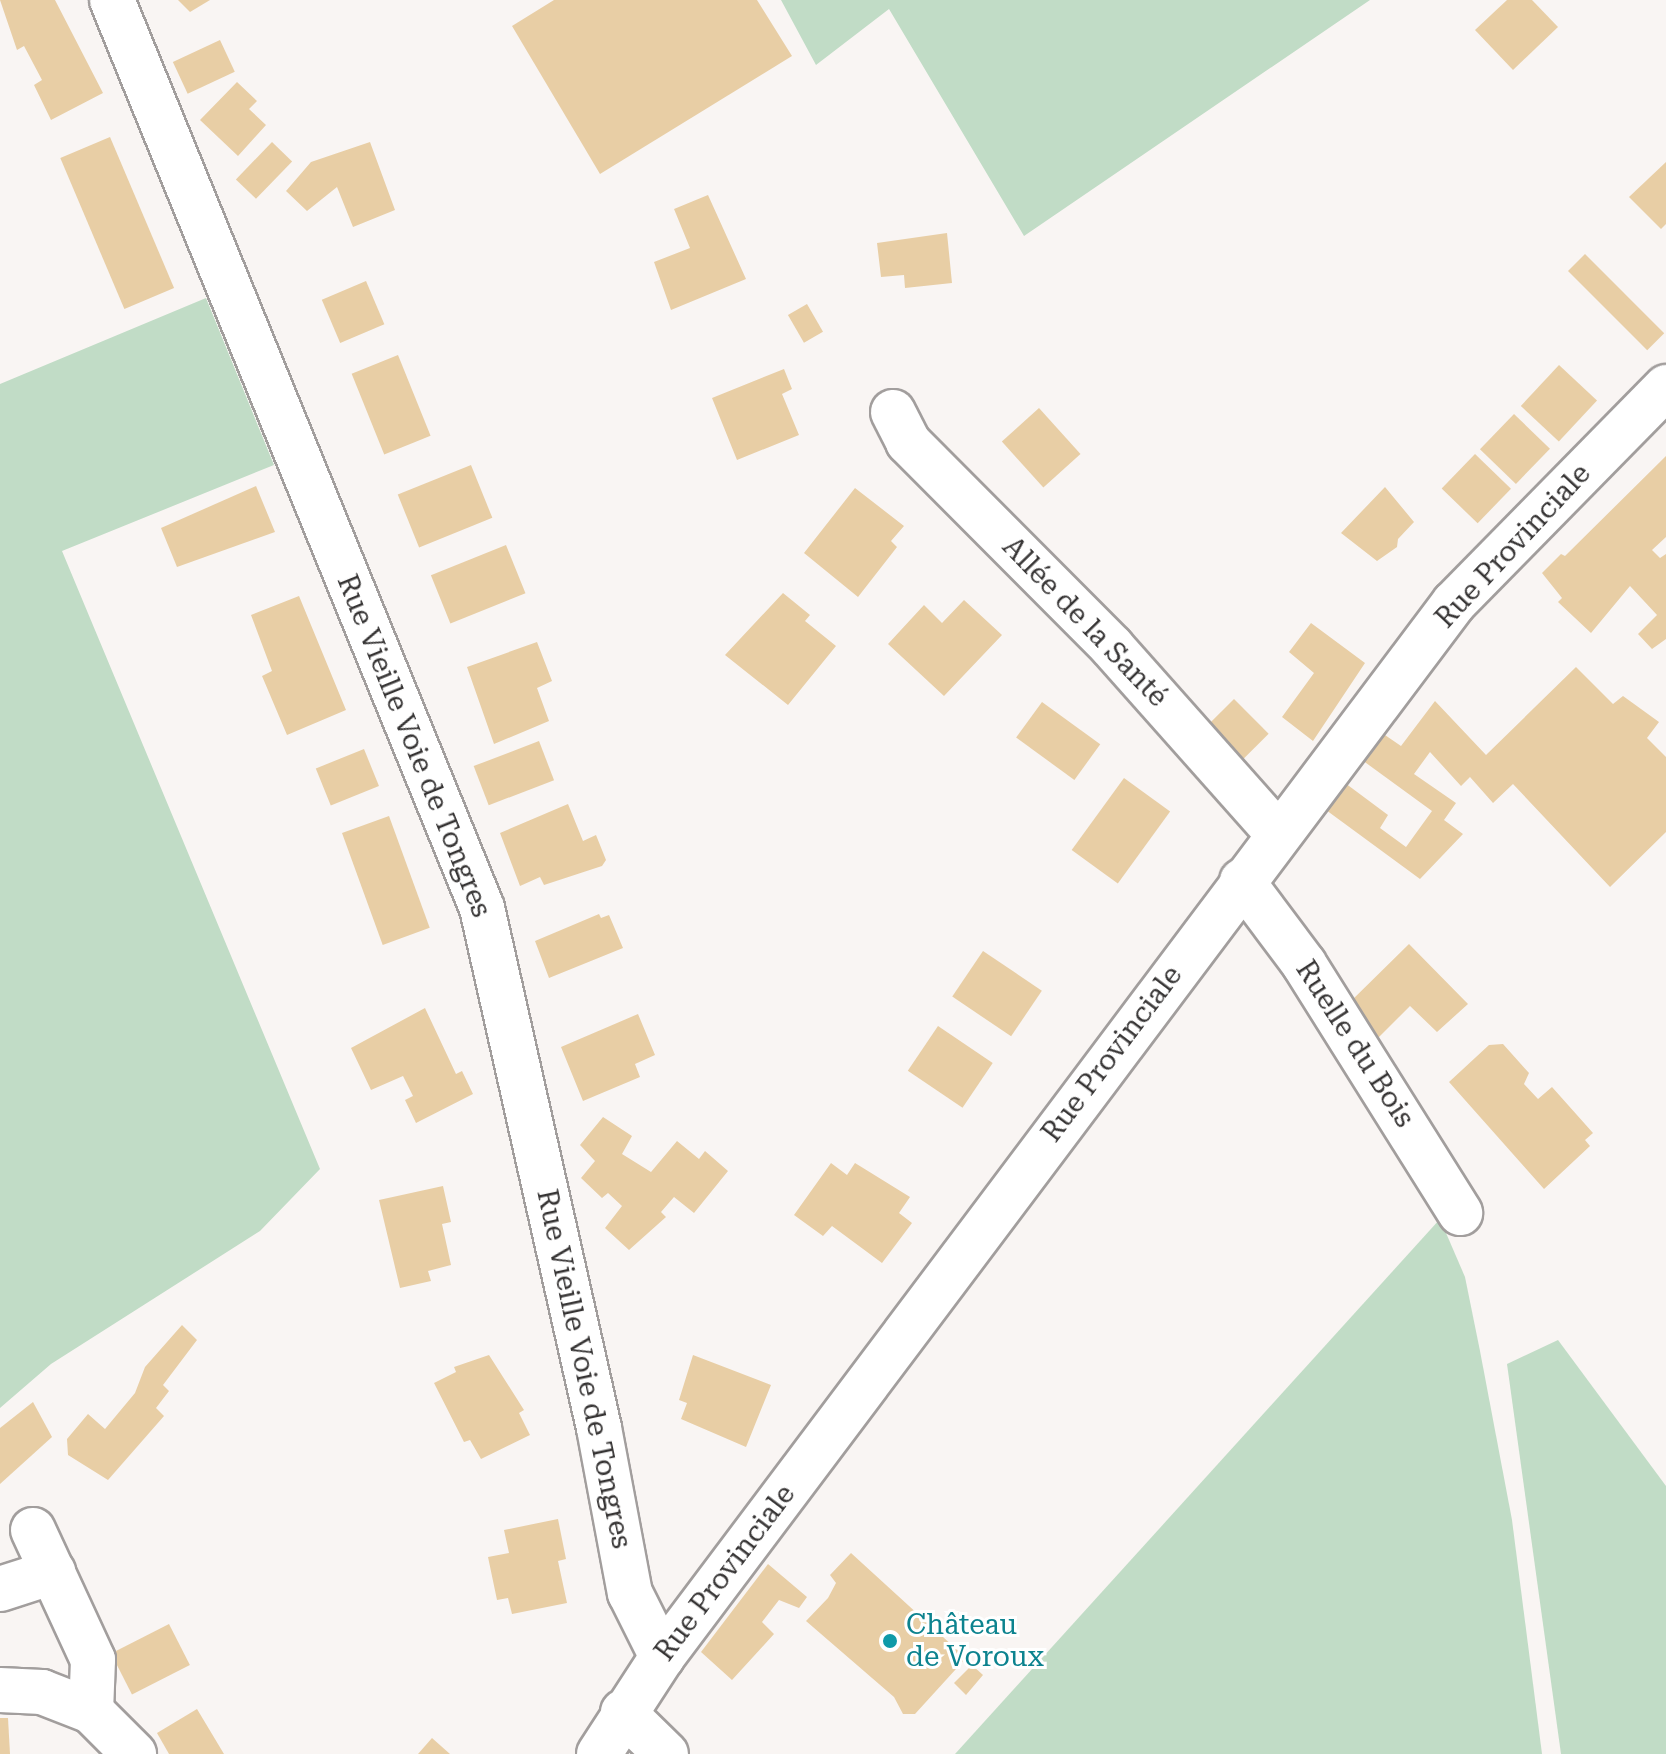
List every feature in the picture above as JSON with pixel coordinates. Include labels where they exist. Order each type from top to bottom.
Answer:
[{"type":"street","name":"Rue Vieille Voie de Tongres","points":[[112,0],[482,908],[599,1428],[630,1593],[662,1657]]},
{"type":"street","name":"Rue Provinciale","points":[[599,1754],[623,1712],[662,1657],[1277,833],[1454,603],[1666,387]]},
{"type":"street","name":"Allée de la Santé","points":[[893,412],[908,442],[1103,637],[1277,833]]},
{"type":"street","name":"Ruelle du Bois","points":[[1242,881],[1304,964],[1460,1213]]},
{"type":"street","points":[[33,1530],[93,1660],[91,1711]]},
{"type":"street","points":[[0,1589],[53,1572]]},
{"type":"street","points":[[0,1690],[42,1692],[91,1711],[134,1754]]},
{"type":"street","points":[[623,1712],[666,1754]]},
{"type":"green space","points":[[781,0],[1370,0],[1024,236],[889,9],[816,65]]},
{"type":"green space","points":[[206,298],[274,465],[62,551],[320,1169],[260,1231],[51,1364],[0,1408],[0,384]]},
{"type":"green space","points":[[1440,1219],[1465,1277],[1480,1351],[1512,1520],[1542,1754],[955,1754]]},
{"type":"green space","points":[[1558,1340],[1666,1486],[1666,1754],[1561,1754],[1507,1364]]},
{"type":"building","points":[[0,0],[55,0],[103,93],[51,120],[34,85],[42,80],[24,46],[17,50]]},
{"type":"building","points":[[178,0],[210,0],[190,12]]},
{"type":"building","points":[[554,0],[757,0],[792,56],[600,174],[512,26]]},
{"type":"building","points":[[1507,0],[1532,0],[1558,27],[1513,70],[1475,30]]},
{"type":"building","points":[[220,40],[235,72],[188,94],[173,62]]},
{"type":"building","points":[[237,82],[257,101],[249,109],[266,125],[238,156],[200,120]]},
{"type":"building","points":[[110,137],[174,288],[124,309],[60,158]]},
{"type":"building","points":[[272,142],[292,161],[256,199],[236,179]]},
{"type":"building","points":[[370,142],[395,210],[353,227],[337,187],[307,211],[286,191],[311,162]]},
{"type":"building","points":[[1666,162],[1666,224],[1661,229],[1629,197]]},
{"type":"building","points":[[708,195],[746,279],[671,310],[654,262],[690,248],[674,209]]},
{"type":"building","points":[[947,233],[952,283],[905,288],[904,275],[881,277],[877,243]]},
{"type":"building","points":[[1585,254],[1664,333],[1647,350],[1568,271]]},
{"type":"building","points":[[366,281],[384,324],[340,343],[322,300]]},
{"type":"building","points":[[807,304],[823,332],[804,343],[788,315]]},
{"type":"building","points":[[398,355],[431,436],[384,454],[352,374]]},
{"type":"building","points":[[1559,365],[1597,400],[1559,441],[1521,406]]},
{"type":"building","points":[[784,369],[792,389],[782,394],[799,435],[737,460],[712,398]]},
{"type":"building","points":[[1039,408],[1080,454],[1043,488],[1002,441]]},
{"type":"building","points":[[1514,414],[1550,449],[1516,484],[1480,449]]},
{"type":"building","points":[[1475,454],[1511,489],[1478,523],[1442,489]]},
{"type":"building","points":[[1666,456],[1666,537],[1652,550],[1660,558],[1666,554],[1666,639],[1652,649],[1638,634],[1657,615],[1630,586],[1591,633],[1558,602],[1562,598],[1542,573],[1561,554],[1565,556]]},
{"type":"building","points":[[471,465],[492,518],[419,547],[398,495]]},
{"type":"building","points":[[256,486],[275,532],[177,567],[161,528]]},
{"type":"building","points":[[1385,487],[1414,522],[1398,539],[1397,547],[1377,561],[1341,533]]},
{"type":"building","points":[[855,488],[904,526],[891,541],[897,547],[858,597],[804,553]]},
{"type":"building","points":[[506,545],[525,593],[450,624],[431,575]]},
{"type":"building","points":[[783,593],[810,615],[805,621],[836,646],[788,705],[725,655]]},
{"type":"building","points":[[299,596],[346,710],[287,735],[262,676],[272,671],[251,615]]},
{"type":"building","points":[[964,600],[1002,635],[944,696],[888,644],[924,605],[942,623]]},
{"type":"building","points":[[1311,623],[1365,663],[1313,741],[1282,717],[1314,673],[1289,652]]},
{"type":"building","points":[[537,642],[552,681],[537,688],[549,721],[494,744],[467,667]]},
{"type":"building","points":[[1576,667],[1613,704],[1623,696],[1659,722],[1647,738],[1666,757],[1666,832],[1610,887],[1513,784],[1493,803],[1470,777],[1461,786],[1430,752],[1414,774],[1456,803],[1444,820],[1463,834],[1420,879],[1326,810],[1345,783],[1388,815],[1380,828],[1406,847],[1432,811],[1362,760],[1382,733],[1401,746],[1435,701],[1486,755]]},
{"type":"building","points":[[1234,699],[1269,734],[1237,765],[1202,731]]},
{"type":"building","points":[[1042,702],[1100,744],[1074,780],[1016,738]]},
{"type":"building","points":[[539,741],[554,780],[489,805],[474,766]]},
{"type":"building","points":[[364,749],[379,786],[331,806],[316,768]]},
{"type":"building","points":[[1124,778],[1170,812],[1118,884],[1072,850]]},
{"type":"building","points":[[568,804],[583,841],[596,835],[606,860],[602,866],[544,885],[540,877],[520,886],[500,833]]},
{"type":"building","points":[[389,816],[430,928],[383,945],[342,833]]},
{"type":"building","points":[[599,914],[601,918],[609,915],[623,948],[549,978],[535,941]]},
{"type":"building","points":[[1409,944],[1468,1004],[1437,1032],[1410,1006],[1372,1044],[1347,1005]]},
{"type":"building","points":[[983,951],[1042,991],[1011,1036],[952,997]]},
{"type":"building","points":[[425,1008],[456,1074],[462,1071],[473,1094],[416,1123],[405,1100],[413,1096],[403,1076],[371,1090],[351,1048]]},
{"type":"building","points":[[638,1014],[655,1055],[635,1064],[640,1077],[583,1101],[561,1047]]},
{"type":"building","points":[[938,1026],[993,1063],[963,1108],[908,1071]]},
{"type":"building","points":[[1503,1044],[1529,1073],[1524,1084],[1538,1099],[1552,1087],[1593,1133],[1585,1140],[1590,1146],[1544,1189],[1449,1082],[1489,1045]]},
{"type":"building","points":[[603,1117],[632,1136],[622,1154],[651,1172],[677,1141],[699,1159],[705,1151],[728,1171],[694,1213],[674,1197],[661,1212],[666,1217],[629,1250],[605,1228],[622,1206],[608,1193],[602,1198],[581,1178],[595,1161],[580,1145]]},
{"type":"building","points":[[831,1163],[847,1175],[855,1163],[910,1197],[899,1213],[912,1223],[882,1263],[832,1226],[823,1236],[794,1215]]},
{"type":"building","points":[[443,1186],[451,1222],[442,1224],[451,1265],[428,1271],[431,1281],[400,1288],[379,1200]]},
{"type":"building","points":[[182,1325],[197,1340],[163,1385],[169,1391],[156,1408],[164,1416],[108,1480],[68,1455],[67,1439],[88,1414],[105,1429],[135,1393],[145,1367]]},
{"type":"building","points":[[489,1355],[524,1410],[519,1413],[530,1435],[481,1459],[470,1440],[464,1442],[434,1383],[456,1372],[454,1367]]},
{"type":"building","points":[[693,1355],[771,1385],[746,1447],[681,1419],[687,1403],[679,1400]]},
{"type":"building","points":[[33,1402],[52,1437],[0,1484],[0,1428]]},
{"type":"building","points":[[558,1519],[566,1559],[558,1561],[567,1603],[512,1614],[508,1598],[497,1600],[488,1557],[509,1553],[504,1530]]},
{"type":"building","name":"Château de Voroux","points":[[851,1553],[966,1658],[915,1714],[903,1714],[894,1697],[806,1621],[828,1598],[836,1583],[830,1575]]},
{"type":"building","points":[[768,1564],[807,1597],[799,1608],[779,1600],[762,1622],[774,1634],[732,1680],[701,1652]]},
{"type":"building","points":[[169,1624],[190,1665],[132,1694],[111,1654]]},
{"type":"building","points":[[972,1665],[983,1675],[966,1695],[954,1683]]},
{"type":"building","points":[[197,1709],[224,1754],[169,1754],[157,1733]]},
{"type":"building","points":[[0,1718],[8,1718],[10,1754],[0,1754]]},
{"type":"building","points":[[432,1738],[450,1754],[418,1754]]},
{"type":"place","name":"Château de Voroux","points":[[890,1641]]}]
